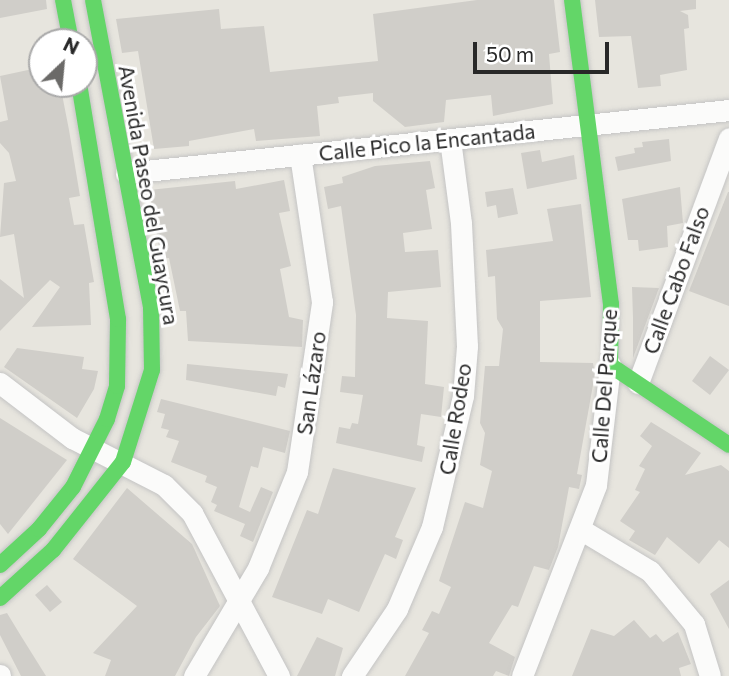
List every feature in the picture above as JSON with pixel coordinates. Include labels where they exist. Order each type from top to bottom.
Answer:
[{"type":"main road","name":"Avenida Paseo del Guaycura","points":[[0,598],[53,550],[123,462],[146,392],[153,341],[96,0]]},
{"type":"main road","name":"Calle Del Parque","points":[[572,0],[585,125],[611,304],[610,365]]},
{"type":"main road","points":[[63,2],[68,28]]},
{"type":"main road","points":[[0,565],[25,544],[73,487],[94,448],[117,386],[119,353],[108,257],[81,98]]},
{"type":"main road","points":[[610,365],[729,445]]},
{"type":"street","points":[[63,2],[96,0]]},
{"type":"street","name":"Calle Pico la Encantada","points":[[126,173],[729,110]]},
{"type":"street","name":"Calle Cabo Falso","points":[[638,383],[729,138]]},
{"type":"street","name":"Calle Rodeo","points":[[352,676],[397,609],[432,527],[463,396],[467,346],[461,223],[450,139]]},
{"type":"street","name":"San Lázaro","points":[[194,676],[258,568],[297,472],[317,357],[322,302],[300,155]]},
{"type":"street","name":"Calle Del Parque","points":[[522,676],[597,485],[610,365]]},
{"type":"street","points":[[0,383],[50,424],[164,485],[192,513],[279,676]]},
{"type":"street","points":[[580,529],[650,571],[694,624],[710,676]]},
{"type":"building","points":[[0,0],[46,0],[47,9],[0,18]]},
{"type":"building","points":[[477,0],[554,0],[560,52],[549,54],[553,104],[493,116],[491,95],[446,100],[444,122],[405,127],[373,101],[373,93],[338,97],[339,103],[317,106],[320,136],[256,141],[254,129],[189,141],[189,146],[154,149],[138,51],[122,53],[116,19],[219,9],[221,29],[264,26],[270,72],[378,61],[373,14]]},
{"type":"building","points":[[595,0],[696,0],[696,9],[680,11],[688,15],[689,28],[684,29],[687,70],[660,75],[661,86],[638,88],[631,36],[599,37]]},
{"type":"building","points":[[28,70],[28,98],[63,98],[80,196],[69,198],[74,225],[84,224],[94,282],[89,283],[91,325],[32,327],[60,287],[50,280],[0,331],[0,279],[24,298],[14,234],[0,237],[4,183],[16,181],[9,153],[0,143],[0,122],[8,120],[0,76]]},
{"type":"building","points":[[669,139],[671,161],[618,171],[615,157],[635,153],[634,148],[643,147],[642,142]]},
{"type":"building","points":[[540,150],[542,162],[574,155],[577,179],[527,189],[521,153]]},
{"type":"building","points":[[430,161],[435,188],[426,190],[432,229],[403,233],[405,252],[438,250],[441,287],[388,292],[387,318],[428,321],[425,384],[444,387],[441,417],[421,414],[417,445],[425,447],[422,462],[336,443],[339,427],[350,429],[352,423],[358,424],[363,395],[340,392],[342,376],[355,377],[356,315],[341,206],[328,209],[324,187],[343,183],[342,177],[375,166]]},
{"type":"building","points":[[284,180],[290,211],[279,213],[291,266],[280,269],[289,317],[303,320],[302,347],[188,341],[186,311],[180,311],[169,258],[161,259],[149,190],[235,181],[236,189]]},
{"type":"building","points":[[680,187],[683,223],[667,226],[668,247],[639,251],[638,240],[628,240],[622,199]]},
{"type":"building","points":[[513,188],[518,214],[498,218],[496,205],[487,207],[485,192]]},
{"type":"building","points":[[729,192],[729,306],[689,291]]},
{"type":"building","points":[[581,204],[591,297],[540,301],[540,362],[593,363],[595,374],[577,474],[582,475],[579,489],[569,487],[558,547],[549,570],[534,566],[518,607],[512,605],[489,643],[515,657],[509,676],[496,671],[493,676],[405,676],[429,633],[422,630],[432,611],[439,614],[451,587],[439,581],[465,502],[483,508],[492,471],[480,465],[485,433],[480,423],[485,366],[499,366],[503,329],[497,319],[495,276],[488,277],[486,250],[553,241],[547,209]]},
{"type":"building","points":[[632,287],[659,288],[633,358],[633,318]]},
{"type":"building","points":[[17,348],[84,357],[82,369],[98,371],[94,389],[77,418],[4,367]]},
{"type":"building","points":[[710,356],[729,370],[710,395],[692,381]]},
{"type":"building","points":[[187,364],[288,374],[285,388],[278,386],[276,396],[186,380]]},
{"type":"building","points":[[161,399],[290,431],[285,453],[263,447],[258,468],[251,466],[239,507],[250,512],[261,487],[273,492],[253,542],[240,536],[245,524],[214,511],[217,505],[211,502],[217,487],[205,482],[207,476],[171,462],[179,441],[166,437],[169,430],[161,428],[165,414],[157,412]]},
{"type":"building","points":[[0,418],[67,460],[8,534],[0,524]]},
{"type":"building","points":[[651,422],[701,453],[685,475],[721,465],[729,471],[729,548],[719,540],[699,564],[667,537],[655,555],[629,540],[635,531],[620,521],[640,492],[635,490],[645,469],[639,466],[652,446],[640,436]]},
{"type":"building","points":[[333,468],[416,488],[395,537],[403,540],[396,559],[385,554],[359,612],[328,599],[322,614],[272,597],[307,510],[318,514]]},
{"type":"building","points":[[127,488],[192,544],[220,606],[196,637],[175,676],[105,676],[111,660],[93,653],[137,606],[73,559]]},
{"type":"building","points":[[729,580],[729,629],[710,594]]},
{"type":"building","points":[[47,585],[62,602],[50,612],[35,595]]},
{"type":"building","points":[[7,613],[46,676],[21,676],[0,635],[0,615]]},
{"type":"building","points":[[634,620],[650,638],[656,634],[663,642],[678,632],[691,664],[679,668],[681,676],[572,676],[591,629],[614,636]]},
{"type":"building","points":[[317,637],[343,648],[335,676],[297,676]]},
{"type":"traffic: fast","points":[[63,0],[68,28]]},
{"type":"traffic: fast","points":[[0,598],[53,550],[123,462],[152,370],[151,307],[93,0]]},
{"type":"traffic: fast","points":[[572,0],[611,304],[610,365],[729,445]]},
{"type":"traffic: fast","points":[[0,565],[39,529],[73,487],[107,419],[117,386],[118,319],[81,98]]}]
